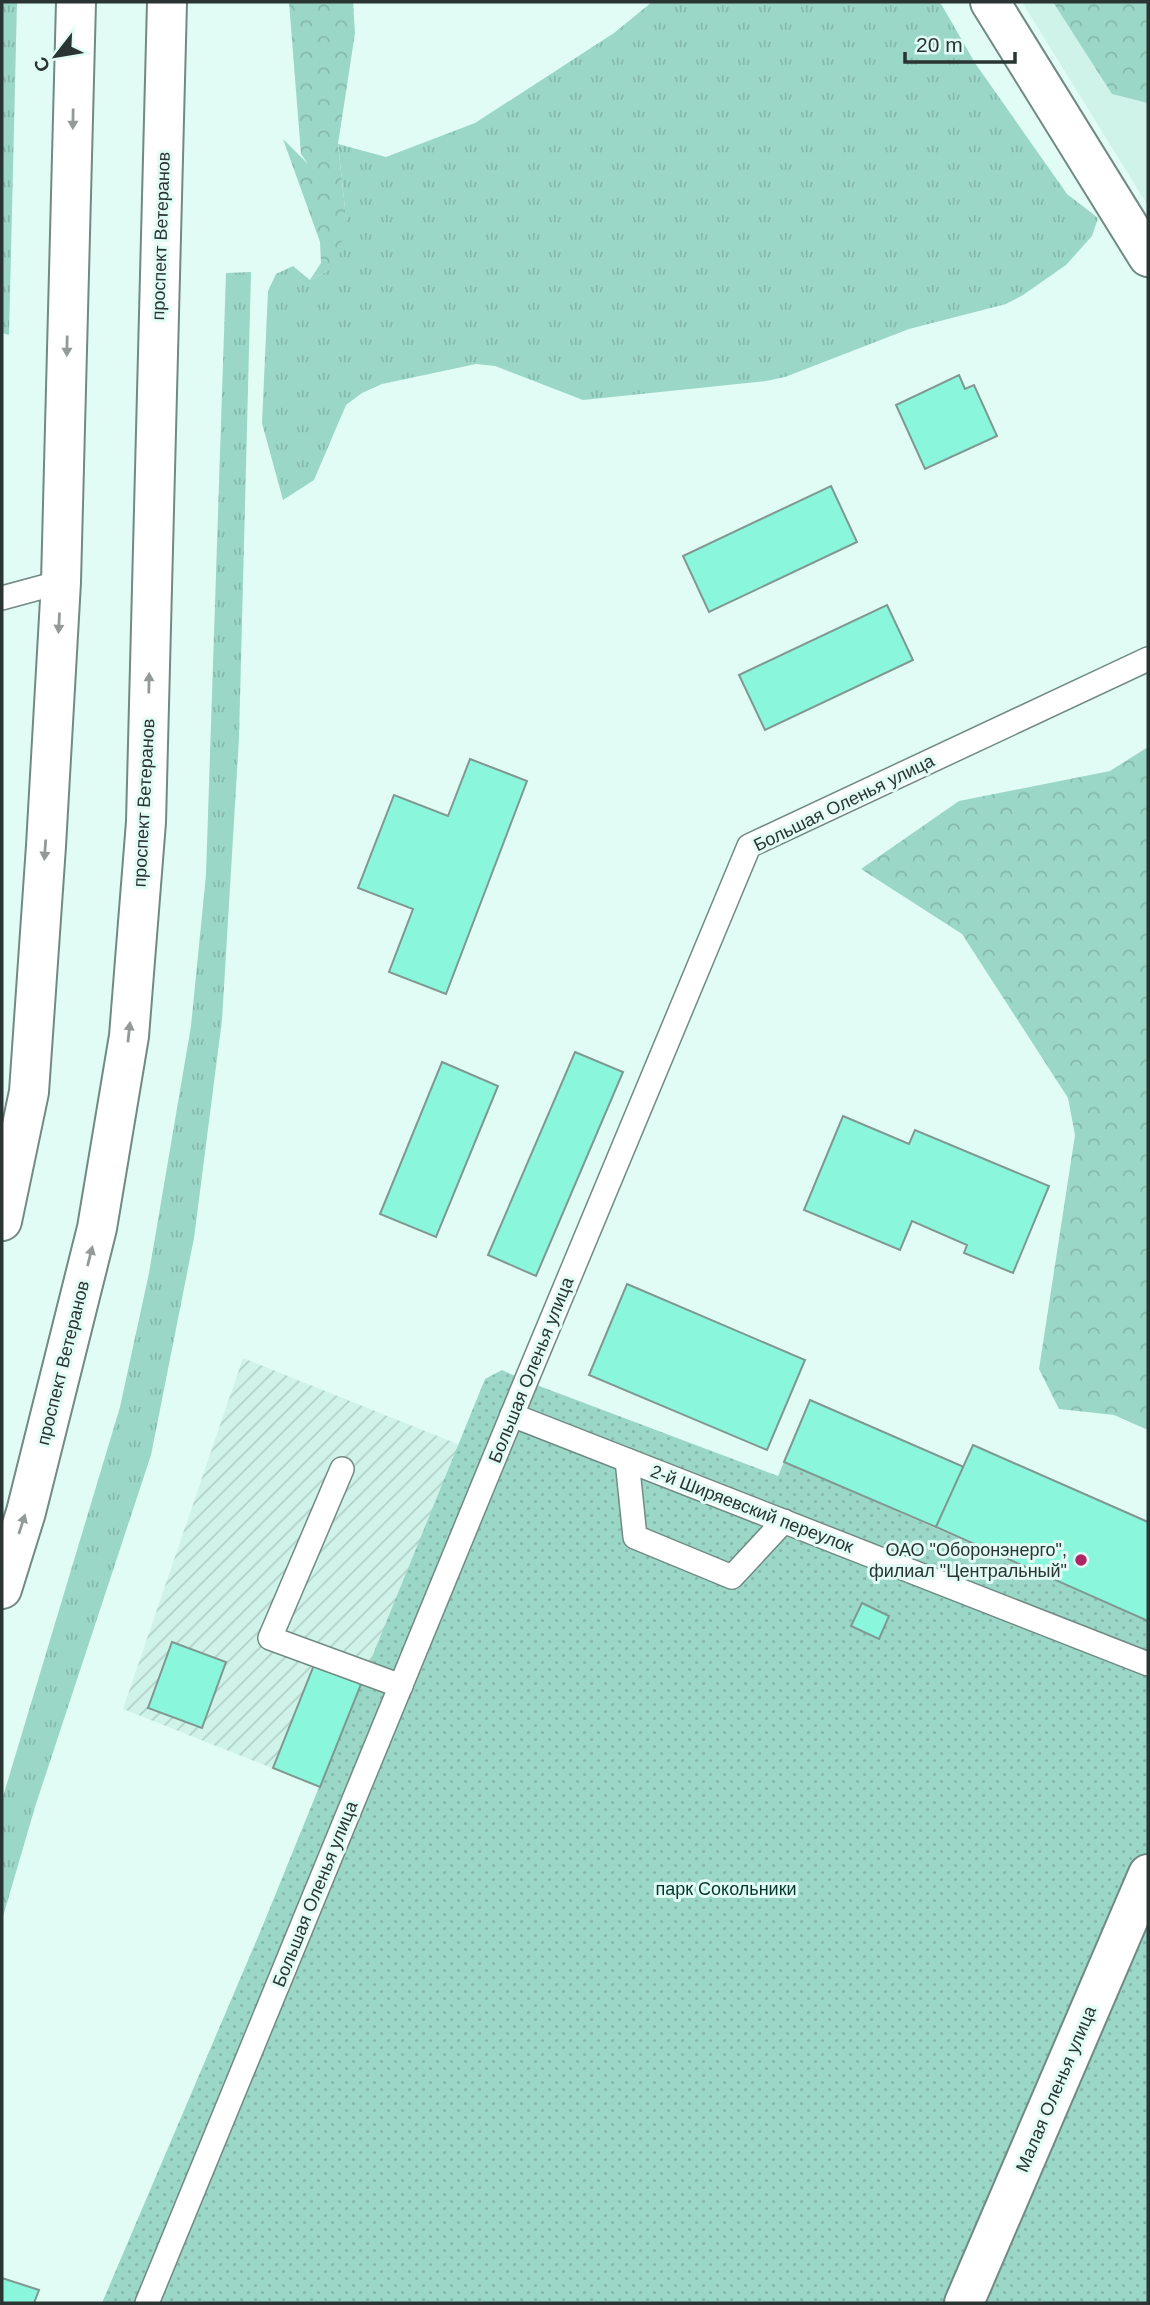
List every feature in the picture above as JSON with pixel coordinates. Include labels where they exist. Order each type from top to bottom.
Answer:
[{"type":"main road","points":[[2,1221],[29,1093],[61,582],[76,2]]},
{"type":"main road","name":"проспект Ветеранов","points":[[2,1589],[26,1512],[97,1228],[129,1036],[146,822],[167,2]]},
{"type":"main road","points":[[990,2],[1148,257]]},
{"type":"main road","name":"Малая Оленья улица","points":[[964,2303],[1148,1874]]},
{"type":"lane","points":[[2,598],[61,582]]},
{"type":"lane","name":"Большая Оленья улица","points":[[147,2303],[749,846],[1148,659]]},
{"type":"lane","name":"2-й Ширяевский переулок","points":[[512,1415],[1148,1664]]},
{"type":"lane","points":[[627,1460],[635,1537],[732,1577],[784,1521]]},
{"type":"lane","points":[[342,1469],[270,1638],[401,1686]]},
{"type":"shaded area","points":[[1022,2],[1148,2],[1148,206]]},
{"type":"shaded area","points":[[243,1358],[460,1445],[320,1787],[123,1709]]},
{"type":"green space","points":[[2,2],[17,2],[9,335],[2,333]]},
{"type":"green space","points":[[289,2],[353,2],[355,33],[338,144],[346,218],[339,256],[329,270],[310,280],[321,263],[320,242],[283,139],[308,164],[301,154]]},
{"type":"green space","points":[[652,2],[940,2],[975,63],[1067,194],[1098,218],[1092,236],[1066,265],[1006,304],[909,329],[785,377],[766,381],[583,400],[495,366],[476,364],[382,384],[362,393],[346,405],[314,480],[283,500],[262,423],[268,291],[276,274],[293,266],[310,280],[329,270],[346,218],[338,144],[386,157],[475,123],[614,33]]},
{"type":"green space","points":[[1053,2],[1148,2],[1148,103],[1112,94]]},
{"type":"green space","points":[[251,272],[239,738],[222,1020],[194,1238],[151,1455],[35,1807],[2,1920],[2,1800],[120,1407],[149,1273],[191,1026],[206,875],[226,273]]},
{"type":"green space","points":[[1148,747],[1148,1430],[1114,1415],[1059,1409],[1039,1369],[1075,1135],[1068,1098],[962,934],[861,869],[959,801],[1110,771]]},
{"type":"green space","name":"парк Сокольники","points":[[502,1370],[778,1476],[784,1462],[1148,1621],[1148,2303],[102,2303],[263,1925],[485,1379]]},
{"type":"building","points":[[959,375],[965,389],[974,385],[997,436],[925,469],[896,405]]},
{"type":"building","points":[[831,486],[857,542],[709,612],[683,556]]},
{"type":"building","points":[[887,605],[913,660],[765,730],[739,675]]},
{"type":"building","points":[[470,759],[527,781],[446,994],[389,972],[413,909],[358,888],[394,795],[448,816]]},
{"type":"building","points":[[575,1052],[623,1072],[536,1276],[488,1255]]},
{"type":"building","points":[[442,1062],[498,1086],[436,1237],[380,1214]]},
{"type":"building","points":[[843,1116],[909,1144],[915,1130],[1049,1186],[1013,1273],[964,1253],[967,1245],[912,1221],[900,1250],[804,1210]]},
{"type":"building","points":[[627,1284],[805,1360],[767,1450],[589,1375]]},
{"type":"building","points":[[810,1400],[964,1467],[936,1527],[784,1462]]},
{"type":"building","name":"ОАО \"Оборонэнерго\", филиал \"Центральный\"","points":[[973,1445],[1148,1522],[1148,1621],[936,1527]]},
{"type":"building","points":[[862,1603],[889,1616],[879,1639],[851,1626]]},
{"type":"building","points":[[172,1642],[226,1662],[202,1728],[148,1708]]},
{"type":"building","points":[[314,1665],[361,1684],[320,1787],[273,1768]]},
{"type":"building","points":[[2,2278],[39,2290],[34,2303],[2,2303]]},
{"type":"place","name":"ОАО \"Оборонэнерго\", филиал \"Центральный\"","points":[[1081,1560]]}]
